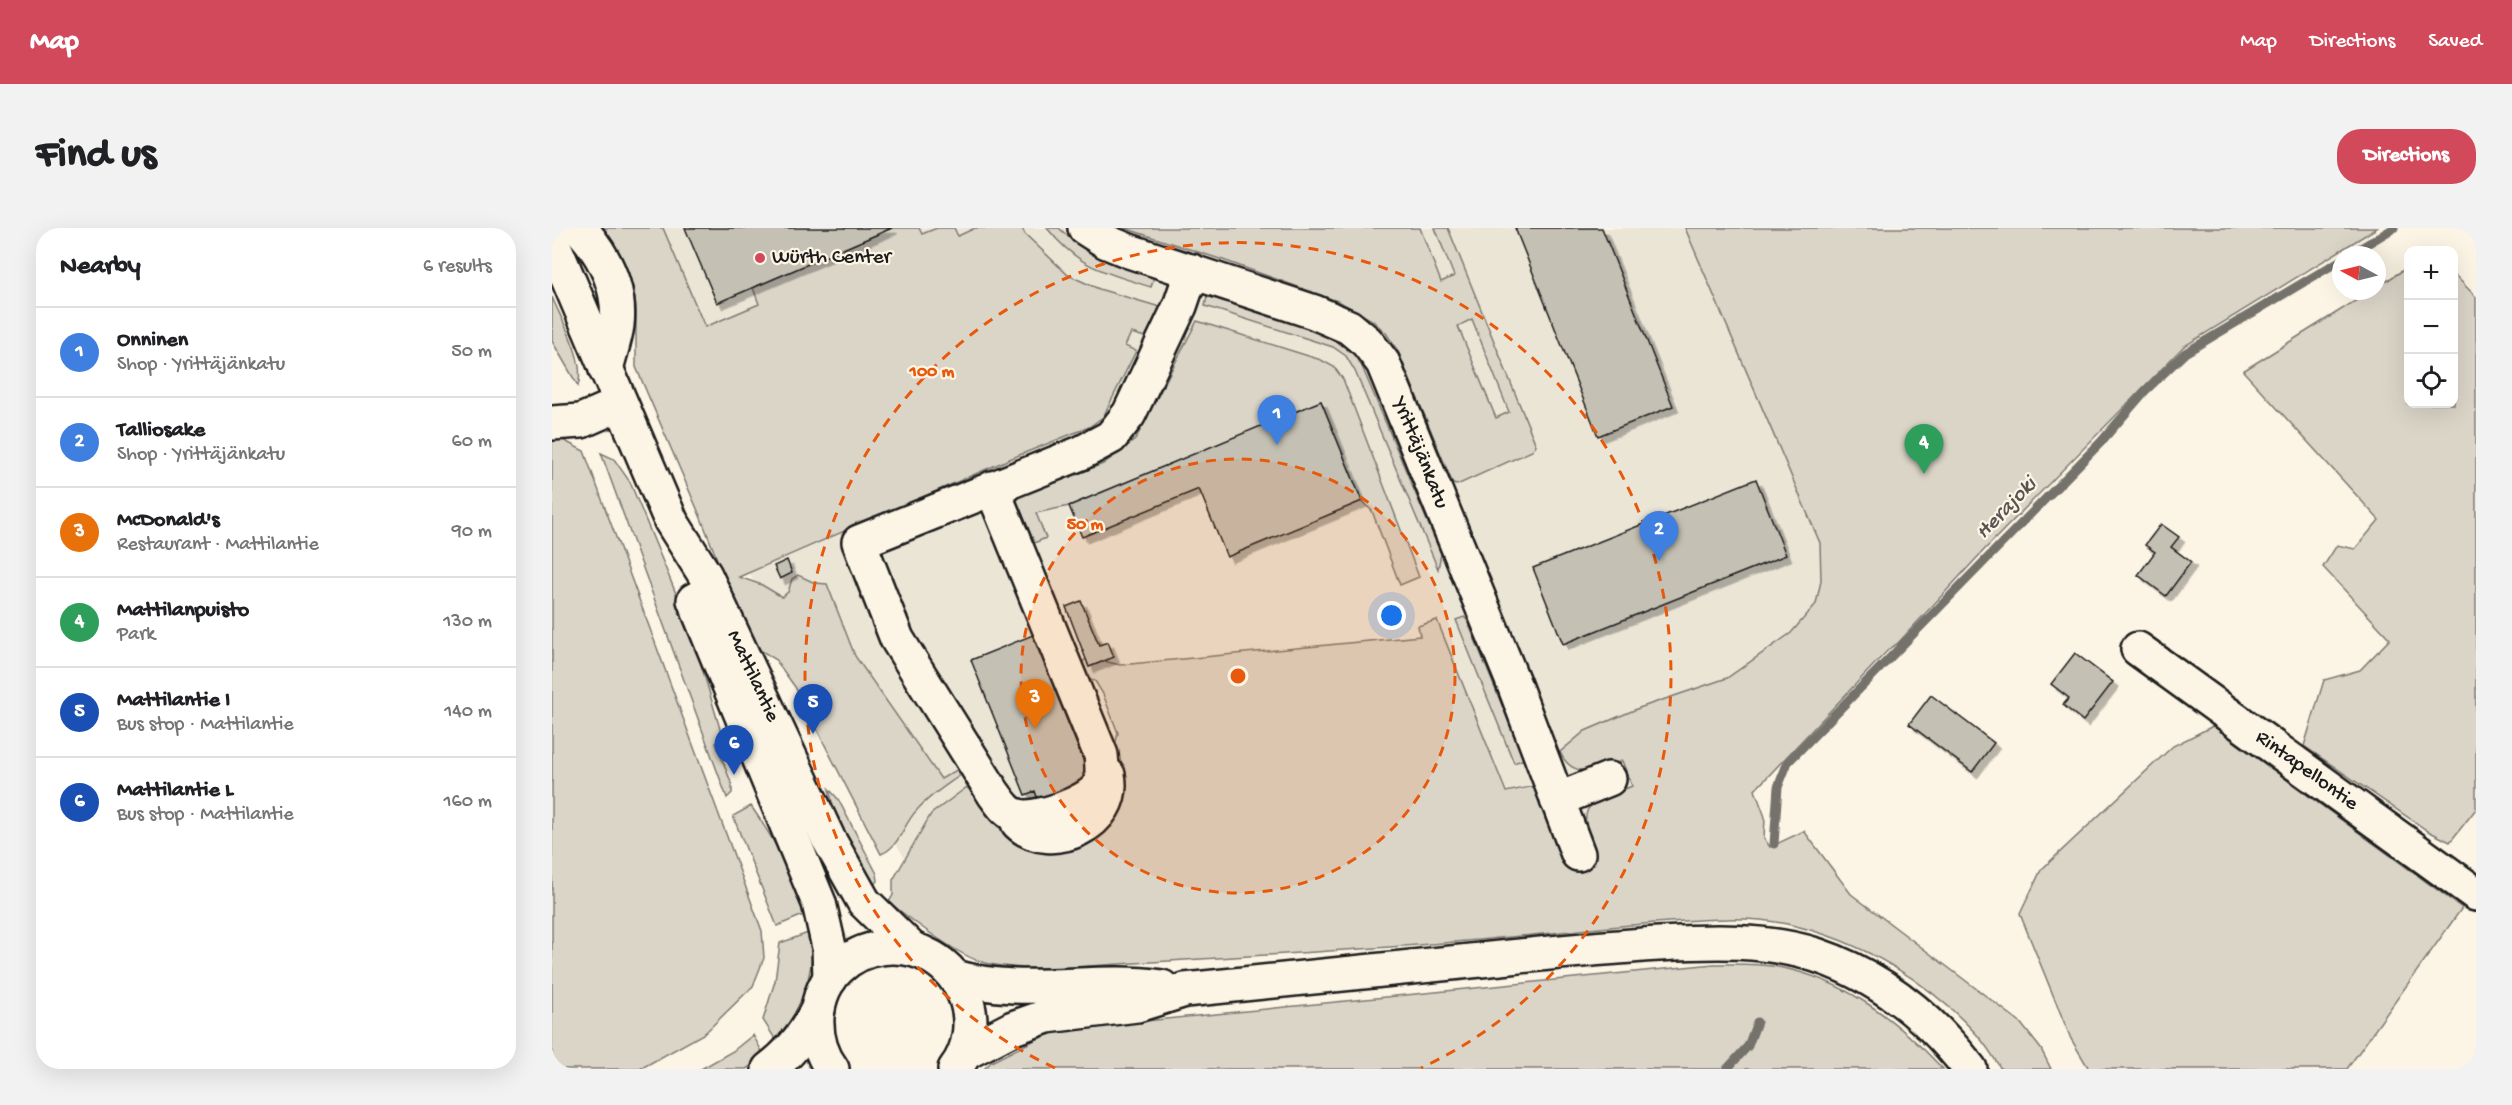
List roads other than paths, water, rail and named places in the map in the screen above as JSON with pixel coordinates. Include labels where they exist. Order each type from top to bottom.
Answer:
[{"type":"street","points":[[580,228],[596,245],[616,290],[617,325],[606,370]]},
{"type":"street","name":"Yrittäjänkatu","points":[[1085,228],[1107,242],[1129,251],[1314,312],[1349,327],[1367,342],[1383,363],[1513,682],[1578,854]]},
{"type":"street","name":"Mattilantie","points":[[552,241],[671,521],[705,575],[808,798],[854,886],[870,909],[912,949]]},
{"type":"street","points":[[992,488],[1109,778],[1109,795],[1094,821],[1069,832],[1043,834],[1022,826],[1006,811],[897,639],[859,542],[992,488],[1081,453],[1111,437],[1134,404],[1180,306],[1192,271]]},
{"type":"street","points":[[552,423],[581,421],[620,404]]},
{"type":"street","name":"Mattilantie","points":[[671,521],[688,587],[819,903],[829,947],[830,979]]},
{"type":"street","name":"Rintapellontie","points":[[2138,649],[2476,894]]},
{"type":"street","points":[[1557,800],[1609,779]]},
{"type":"street","points":[[960,1061],[1013,1028],[1047,1016],[1137,1005],[1185,990],[1603,947],[1709,941],[1748,942],[1816,955],[1869,978],[1910,1006],[1937,1029],[1970,1069]]},
{"type":"street","points":[[770,1069],[798,1042],[808,1028],[830,979],[843,966],[858,955],[875,948],[894,946],[912,949],[936,959],[955,977],[963,990],[969,1013],[969,1037],[960,1061]]},
{"type":"street","points":[[955,977],[983,984],[1012,987],[1135,983],[1185,990]]},
{"type":"street","points":[[818,1009],[816,1027],[820,1045],[832,1069]]},
{"type":"waterway","name":"Herajoki","points":[[2364,246],[2394,228]]},
{"type":"waterway","name":"Herajoki","points":[[1774,844],[1778,787],[1788,762],[2100,443],[2145,391],[2185,353],[2332,265]]},
{"type":"waterway","name":"Herajoki","points":[[1727,1069],[1748,1046],[1757,1022]]},
{"type":"place","name":"Würth Center","points":[[760,258]]},
{"type":"place","name":"Onninen","points":[[1277,445]]},
{"type":"place","name":"Mattilanpuisto","points":[[1924,474]]},
{"type":"place","name":"Talliosake","points":[[1659,561]]},
{"type":"place","name":"McDonald's","points":[[1035,729]]},
{"type":"place","name":"Mattilantie I","points":[[813,734]]},
{"type":"place","name":"Mattilantie L","points":[[734,775]]}]
